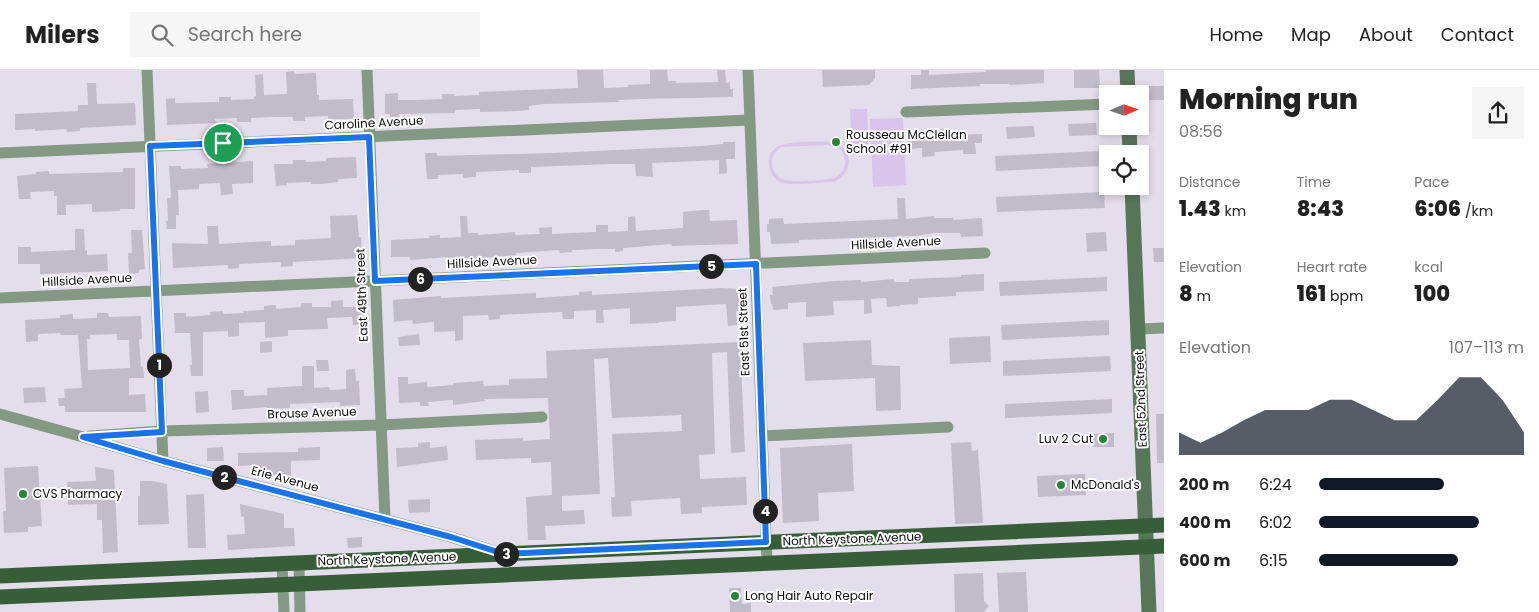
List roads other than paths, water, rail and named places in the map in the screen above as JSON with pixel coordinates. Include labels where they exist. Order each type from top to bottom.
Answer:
[{"type":"main road","name":"North Keystone Avenue","points":[[0,576],[1164,525]]},
{"type":"main road","name":"North Keystone Avenue","points":[[0,597],[1164,546]]},
{"type":"street","points":[[147,70],[163,461]]},
{"type":"street","name":"East 49th Street","points":[[366,70],[386,520]]},
{"type":"street","name":"East 51st Street","points":[[748,70],[768,564]]},
{"type":"street","points":[[1127,70],[1128,85]]},
{"type":"street","points":[[906,112],[1099,104]]},
{"type":"street","name":"Caroline Avenue","points":[[0,153],[750,120]]},
{"type":"street","name":"East 52nd Street","points":[[1132,195],[1149,612]]},
{"type":"street","name":"Hillside Avenue","points":[[0,298],[985,253]]},
{"type":"street","points":[[1138,329],[1164,328]]},
{"type":"street","name":"Erie Avenue","points":[[0,414],[163,461],[451,537],[504,554]]},
{"type":"street","name":"Brouse Avenue","points":[[83,437],[162,432],[542,418]]},
{"type":"street","points":[[762,436],[948,427]]},
{"type":"street","points":[[282,563],[284,612]]},
{"type":"street","points":[[299,563],[300,612]]},
{"type":"place","name":"Rousseau McClellan School #91","points":[[836,142]]},
{"type":"place","name":"Luv 2 Cut","points":[[1103,439]]},
{"type":"place","name":"McDonald's","points":[[1061,485]]},
{"type":"place","name":"CVS Pharmacy","points":[[23,494]]},
{"type":"place","name":"Long Hair Auto Repair","points":[[735,596]]}]
